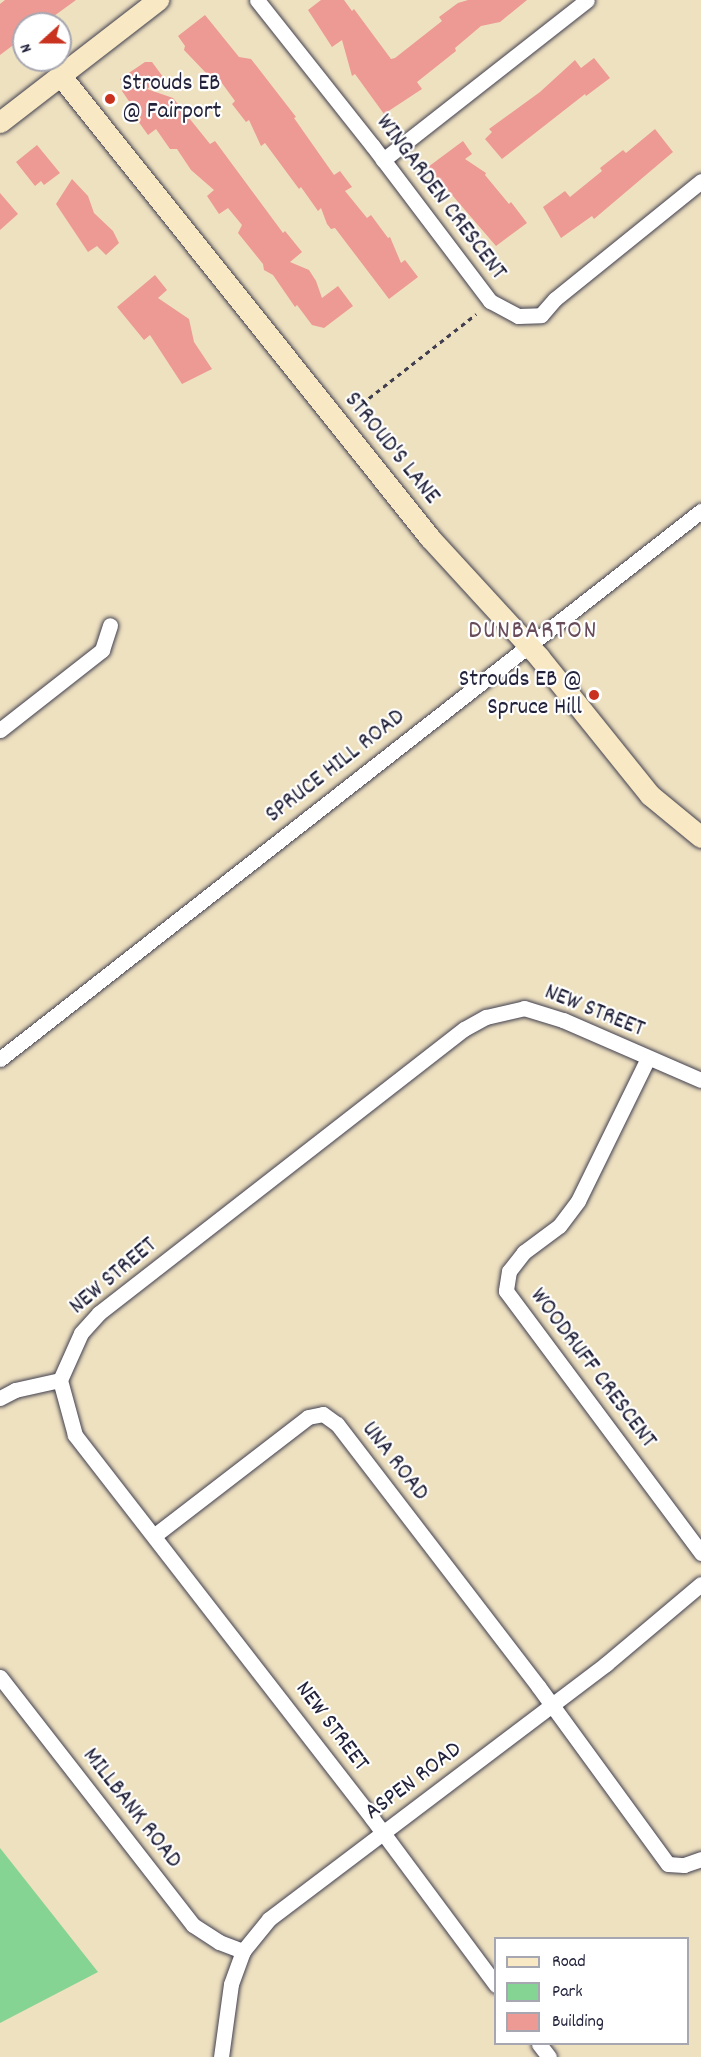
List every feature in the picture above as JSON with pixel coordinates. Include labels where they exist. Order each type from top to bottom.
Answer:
[{"type":"street","points":[[0,122],[158,0]]},
{"type":"street","name":"WINGARDEN CRESCENT","points":[[257,0],[490,301],[518,316],[541,315],[555,299],[701,181]]},
{"type":"street","points":[[383,160],[587,0]]},
{"type":"street","name":"STROUD'S LANE","points":[[60,75],[430,538],[539,657],[650,795],[701,837]]},
{"type":"street","name":"SPRUCE HILL ROAD","points":[[0,1059],[701,512]]},
{"type":"street","points":[[0,730],[102,650],[110,625]]},
{"type":"street","name":"NEW STREET","points":[[494,1984],[383,1833],[155,1535],[75,1435],[60,1380],[81,1333],[99,1313],[471,1025],[486,1017],[524,1008],[564,1020],[701,1080]]},
{"type":"street","name":"WOODRUFF CRESCENT","points":[[648,1058],[578,1201],[559,1226],[524,1252],[509,1271],[506,1291],[701,1553]]},
{"type":"street","points":[[0,1398],[15,1390],[60,1380]]},
{"type":"street","name":"UNA ROAD","points":[[155,1535],[308,1417],[322,1414],[337,1424],[553,1706],[668,1864],[684,1864],[701,1859]]},
{"type":"street","name":"ASPEN ROAD","points":[[221,2057],[231,1984],[243,1951],[269,1919],[553,1706],[701,1584]]},
{"type":"street","name":"MILLBANK ROAD","points":[[0,1677],[193,1925],[219,1942],[243,1951]]},
{"type":"path","points":[[355,409],[476,314]]},
{"type":"green space","points":[[0,1848],[98,1972],[0,2023]]},
{"type":"building","points":[[5,0],[76,0],[60,12],[12,12],[12,46],[0,55],[0,4]]},
{"type":"building","points":[[321,0],[344,0],[352,11],[354,9],[391,59],[442,21],[439,17],[458,3],[468,0],[527,0],[500,22],[481,26],[455,48],[456,51],[417,82],[422,89],[384,114],[355,74],[352,76],[342,40],[332,47],[308,10]]},
{"type":"building","points":[[205,15],[239,57],[251,59],[296,117],[294,118],[334,175],[340,171],[352,187],[345,191],[367,218],[371,215],[388,238],[390,237],[401,263],[405,260],[418,277],[389,299],[335,228],[331,229],[327,224],[321,208],[318,211],[301,187],[299,189],[265,143],[261,146],[249,120],[246,122],[232,104],[235,101],[216,75],[207,74],[184,50],[185,46],[178,36]]},
{"type":"building","points":[[594,58],[610,78],[586,96],[585,94],[502,159],[485,139],[492,132],[489,129],[540,92],[575,60],[581,68]]},
{"type":"building","points":[[145,62],[152,62],[163,77],[147,89],[173,98],[210,144],[215,141],[283,233],[285,231],[302,252],[290,262],[309,270],[322,298],[338,286],[353,306],[324,328],[312,325],[297,305],[295,307],[273,275],[264,270],[263,264],[238,233],[242,225],[228,208],[219,214],[207,196],[214,190],[191,170],[177,149],[170,149],[156,129],[148,135],[138,121],[141,119],[122,91],[125,86],[120,79]]},
{"type":"building","points":[[655,129],[673,152],[594,219],[592,216],[561,238],[543,207],[565,191],[570,197],[602,171],[600,168],[623,150],[626,153]]},
{"type":"building","points":[[463,141],[472,154],[465,159],[486,173],[485,175],[527,223],[496,246],[428,167]]},
{"type":"building","points":[[37,145],[60,173],[44,185],[41,181],[35,186],[16,162]]},
{"type":"building","points":[[72,179],[88,196],[94,213],[113,231],[119,243],[106,255],[97,246],[88,252],[56,204]]},
{"type":"building","points":[[0,193],[18,214],[0,230]]},
{"type":"building","points":[[155,275],[167,290],[158,298],[189,319],[194,342],[212,369],[182,384],[150,335],[144,340],[117,307]]},
{"type":"place","name":"Strouds EB @ Fairport","points":[[110,99]]},
{"type":"place","name":"Strouds EB @ Spruce Hill","points":[[594,695]]},
{"type":"district","name":"DUNBARTON","points":[[533,632]]}]
